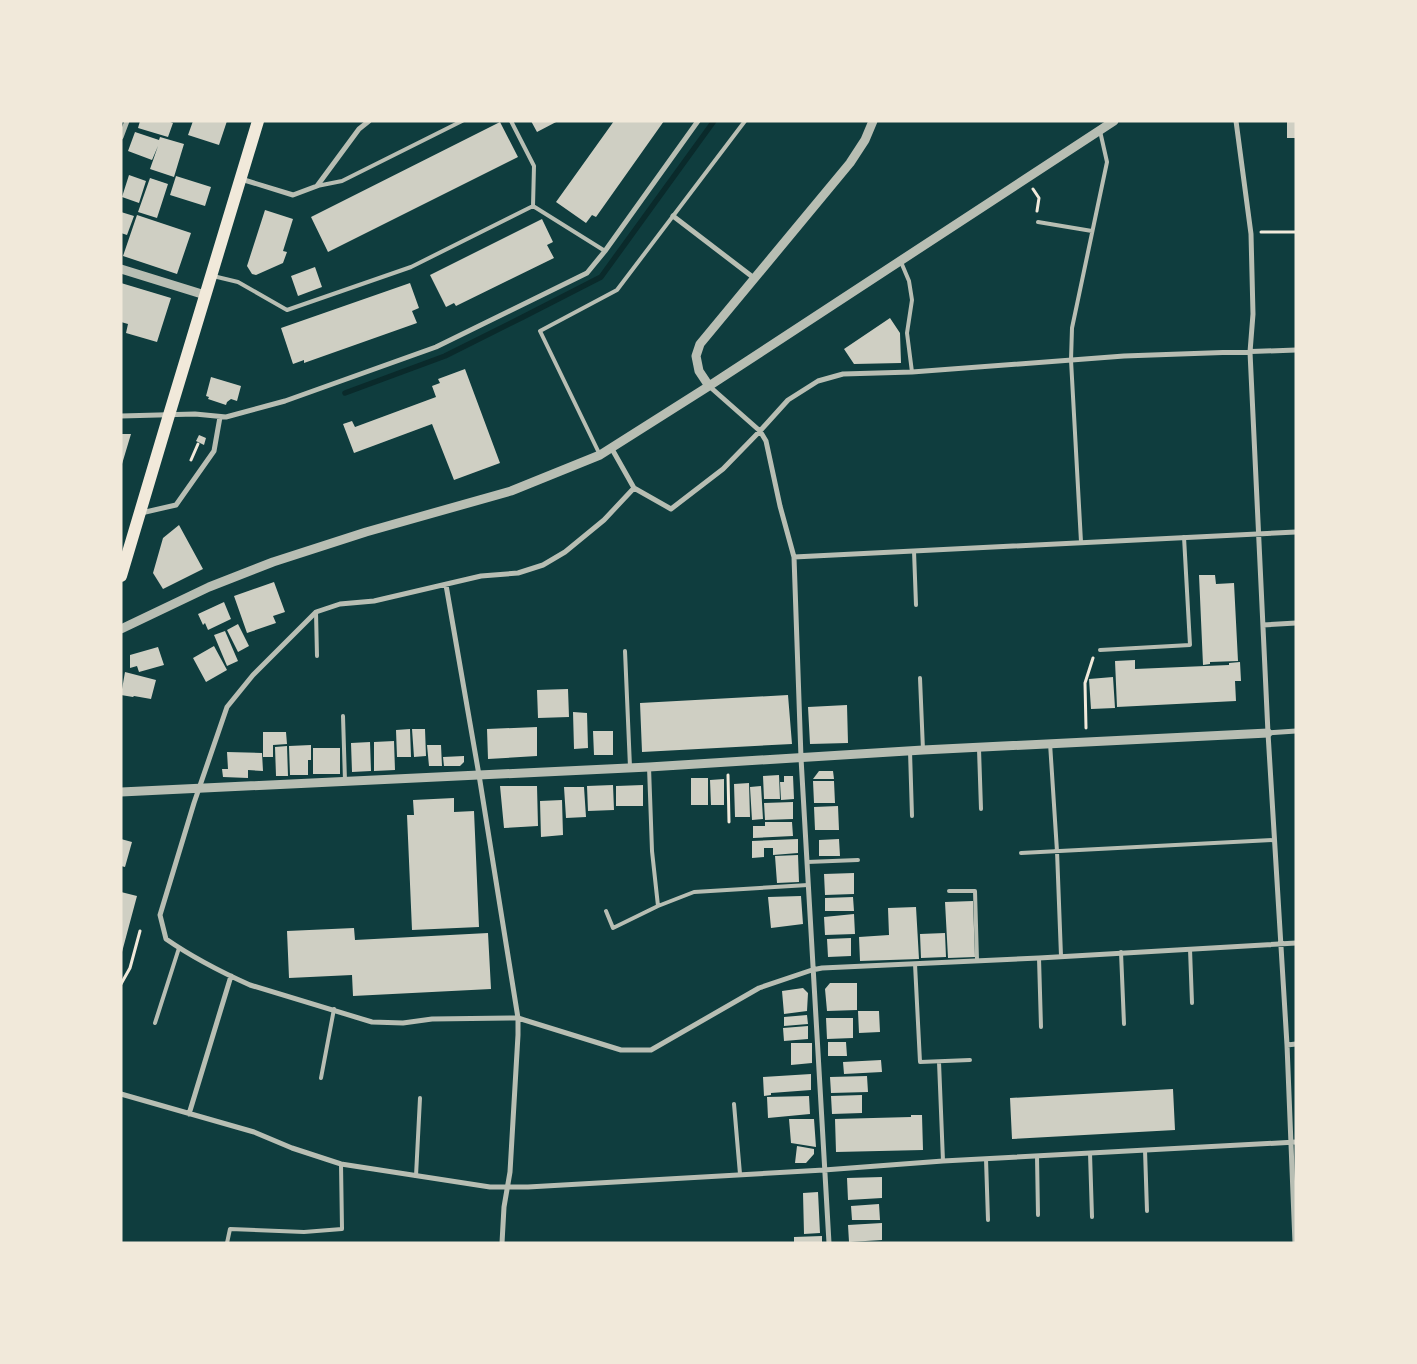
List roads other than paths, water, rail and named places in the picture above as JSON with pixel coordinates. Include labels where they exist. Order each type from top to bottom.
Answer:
[{"type":"main road","points":[[121,576],[258,121]]},
{"type":"street","points":[[121,138],[127,121]]},
{"type":"street","points":[[121,416],[195,414],[226,417],[285,401],[436,347],[587,273],[698,121]]},
{"type":"street","points":[[829,1243],[801,758],[794,557],[780,506],[766,442],[760,431],[709,386],[699,371],[696,356],[700,344],[850,163],[865,140],[873,121]]},
{"type":"street","points":[[121,629],[209,587],[273,562],[366,532],[511,491],[612,449],[1114,121]]},
{"type":"street","points":[[1236,121],[1250,231],[1253,314],[1250,352],[1268,733],[1293,1142],[1295,1243]]},
{"type":"street","points":[[241,179],[293,195],[317,186],[365,122]]},
{"type":"street","points":[[673,216],[754,278]]},
{"type":"street","points":[[121,270],[205,295]]},
{"type":"street","points":[[612,449],[634,488],[671,509],[723,469],[788,400],[818,381],[843,374],[912,372],[1124,356],[1296,350]]},
{"type":"street","points":[[140,513],[176,505],[214,451],[220,417]]},
{"type":"street","points":[[634,488],[604,520],[565,552],[543,565],[518,573],[481,576],[374,600],[340,604],[316,612],[253,675],[227,707],[199,789],[160,915],[166,939],[178,948],[250,985],[372,1022],[403,1023],[432,1019],[518,1018],[621,1050],[651,1050],[759,988],[822,968],[1296,944]]},
{"type":"street","points":[[794,557],[1184,536],[1296,532]]},
{"type":"street","points":[[446,585],[518,1018],[510,1172],[504,1207],[502,1243]]},
{"type":"street","points":[[1263,625],[1296,623]]},
{"type":"street","points":[[121,792],[648,767],[1087,741],[1296,732]]},
{"type":"street","points":[[189,1114],[231,976]]},
{"type":"street","points":[[1286,1045],[1296,1044]]},
{"type":"street","points":[[121,1094],[254,1132],[292,1148],[341,1164],[490,1187],[824,1170],[943,1161],[1293,1142]]},
{"type":"lane","points":[[317,186],[342,181],[462,121]]},
{"type":"lane","points":[[511,121],[534,166],[533,206]]},
{"type":"lane","points":[[600,455],[540,331],[617,290],[745,121]]},
{"type":"lane","points":[[1081,542],[1071,360],[1072,328],[1107,162],[1100,131]]},
{"type":"lane","points":[[533,206],[604,251]]},
{"type":"lane","points":[[211,275],[238,282],[287,310],[411,267],[533,206]]},
{"type":"lane","points":[[1038,222],[1092,231]]},
{"type":"lane","points":[[901,260],[912,300],[908,333],[912,372]]},
{"type":"lane","points":[[1100,650],[1190,645],[1184,536]]},
{"type":"lane","points":[[914,551],[916,605]]},
{"type":"lane","points":[[316,612],[317,656]]},
{"type":"lane","points":[[624,651],[630,767]]},
{"type":"lane","points":[[920,678],[923,750]]},
{"type":"lane","points":[[343,716],[345,781]]},
{"type":"lane","points":[[1050,743],[1061,956]]},
{"type":"lane","points":[[979,747],[981,809]]},
{"type":"lane","points":[[910,751],[912,816]]},
{"type":"lane","points":[[648,767],[652,851],[658,906]]},
{"type":"lane","points":[[1021,853],[1274,840]]},
{"type":"lane","points":[[807,862],[858,860]]},
{"type":"lane","points":[[606,911],[614,928],[658,906],[694,892],[808,885]]},
{"type":"lane","points":[[949,891],[975,891],[977,960]]},
{"type":"lane","points":[[155,1023],[178,948]]},
{"type":"lane","points":[[1190,949],[1192,1003]]},
{"type":"lane","points":[[1121,952],[1124,1024]]},
{"type":"lane","points":[[1040,958],[1041,1027]]},
{"type":"lane","points":[[915,964],[920,1062],[970,1060]]},
{"type":"lane","points":[[320,1078],[334,1009]]},
{"type":"lane","points":[[938,1062],[943,1161]]},
{"type":"lane","points":[[416,1176],[420,1098]]},
{"type":"lane","points":[[734,1104],[740,1174]]},
{"type":"lane","points":[[1145,1150],[1147,1211]]},
{"type":"lane","points":[[1090,1154],[1092,1216]]},
{"type":"lane","points":[[1036,1156],[1038,1215]]},
{"type":"lane","points":[[986,1159],[988,1220]]},
{"type":"lane","points":[[227,1243],[230,1229],[304,1232],[342,1229],[341,1164]]},
{"type":"waterway","points":[[345,393],[445,356],[601,277],[714,121]]}]
